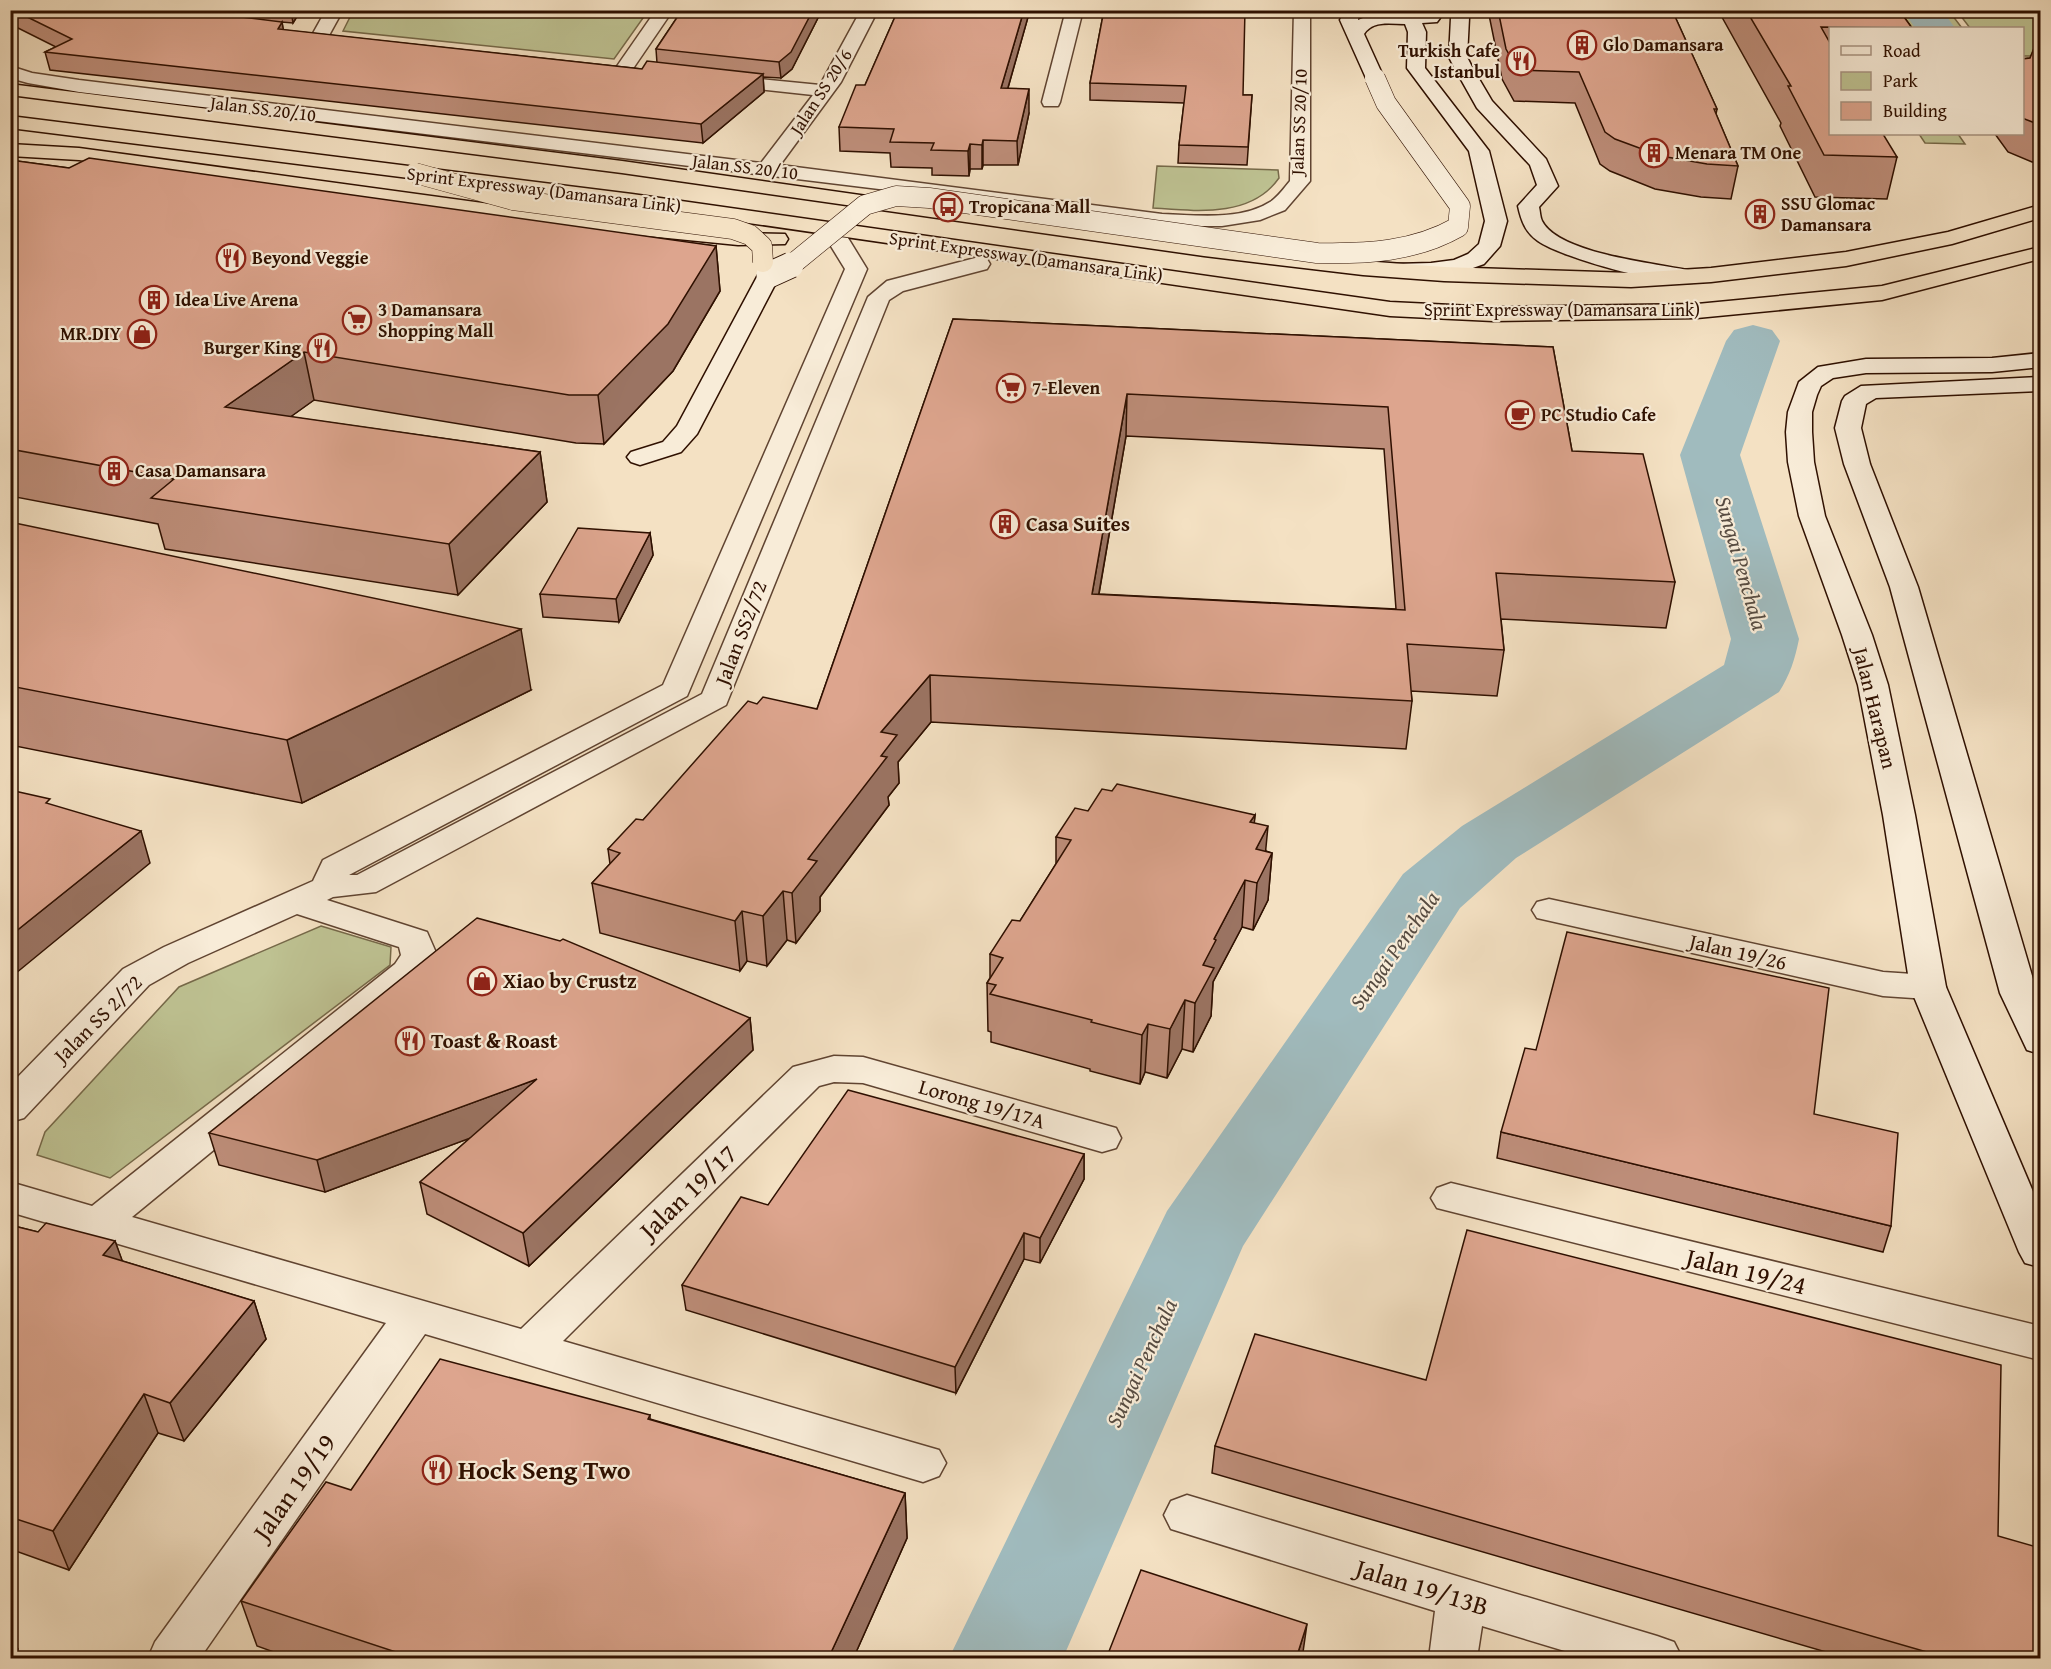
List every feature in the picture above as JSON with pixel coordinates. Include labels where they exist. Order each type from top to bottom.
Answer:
[{"type":"highway","points":[[10,89],[622,167],[1204,250],[1363,268],[1572,279],[1690,277],[1846,259],[1952,238],[2040,212]]},
{"type":"highway","name":"Sprint Expressway (Damansara Link)","points":[[10,107],[640,194],[1381,289],[1668,292],[1824,277],[2040,232]]},
{"type":"highway","name":"Sprint Expressway (Damansara Link)","points":[[10,122],[415,173],[640,194],[1124,271],[1390,309],[1493,314],[1697,311],[1882,292],[2040,253]]},
{"type":"highway","points":[[10,142],[62,149],[79,154]]},
{"type":"highway","points":[[10,150],[79,154],[607,226],[738,239],[798,239],[840,243],[979,264],[1088,274],[1124,271]]},
{"type":"highway","points":[[415,173],[513,200],[733,229],[750,236],[762,246],[762,268],[769,274]]},
{"type":"highway","points":[[1882,292],[2002,279],[2040,272]]},
{"type":"street","points":[[321,35],[335,10]]},
{"type":"street","points":[[645,71],[618,68],[665,10]]},
{"type":"street","name":"Jalan SS 20/6","points":[[767,169],[826,91],[870,10]]},
{"type":"street","points":[[1051,102],[1075,10]]},
{"type":"street","name":"Jalan SS 20/10","points":[[10,71],[28,78],[79,86],[767,169],[1162,220],[1209,222],[1245,217],[1277,206],[1289,196],[1300,181],[1302,10]]},
{"type":"street","points":[[640,458],[672,447],[688,429],[769,274],[784,270],[871,202],[898,196],[929,198],[1317,252],[1362,254],[1398,250],[1444,236],[1458,227],[1460,206],[1386,104],[1349,20],[1350,15],[1357,10]]},
{"type":"street","points":[[1355,35],[1362,24],[1373,19],[1411,14],[1459,14],[1458,57],[1462,68],[1484,104],[1539,163],[1548,186],[1528,207]]},
{"type":"street","points":[[1411,14],[1418,32],[1416,68],[1479,151],[1496,165],[1516,200],[1528,207],[1533,225],[1544,236],[1560,245],[1618,264],[1690,277]]},
{"type":"street","points":[[299,33],[343,38]]},
{"type":"street","points":[[699,77],[826,91]]},
{"type":"street","points":[[1363,268],[1431,270],[1459,266],[1476,259],[1489,246],[1496,220],[1479,151]]},
{"type":"street","points":[[930,212],[955,193]]},
{"type":"street","name":"Jalan SS2/72","points":[[312,894],[334,867],[676,690],[856,269],[840,243]]},
{"type":"street","name":"Jalan SS2/72","points":[[312,894],[364,885],[715,699],[879,297],[895,286],[979,264]]},
{"type":"street","name":"Jalan Harapan","points":[[2040,360],[1992,365],[1866,366],[1826,372],[1811,382],[1800,412],[1801,462],[1812,516],[1857,635],[1873,685],[1899,815],[1928,987],[2040,1252]]},
{"type":"street","points":[[2040,384],[1870,391],[1854,402],[1848,428],[1857,464],[1904,587],[2029,993],[2040,1041]]},
{"type":"street","points":[[571,745],[600,760]]},
{"type":"street","points":[[420,823],[448,840]]},
{"type":"street","points":[[98,1223],[408,972],[419,955],[415,940],[312,894]]},
{"type":"street","name":"Jalan SS 2/72","points":[[10,1109],[136,977],[176,955],[312,894]]},
{"type":"street","name":"Jalan 19/26","points":[[1549,910],[1882,984],[1928,987]]},
{"type":"street","name":"Jalan 19/17","points":[[529,1348],[806,1076],[834,1069],[863,1070]]},
{"type":"street","name":"Lorong 19/17A","points":[[863,1070],[1102,1138]]},
{"type":"street","points":[[10,1197],[923,1463]]},
{"type":"street","name":"Jalan 19/24","points":[[1451,1198],[2040,1343]]},
{"type":"street","name":"Jalan 19/19","points":[[172,1659],[415,1315]]},
{"type":"street","name":"Jalan 19/13B","points":[[1187,1515],[1657,1659]]},
{"type":"street","points":[[1453,1659],[1461,1599]]},
{"type":"green space","points":[[353,10],[648,11],[614,59],[343,31]]},
{"type":"green space","points":[[1892,11],[1949,11],[1961,27],[1904,27]]},
{"type":"green space","points":[[1957,11],[2040,11],[2040,56],[2024,56],[2024,27],[1969,27]]},
{"type":"green space","points":[[1920,135],[1959,135],[1965,144],[1925,143]]},
{"type":"green space","points":[[1157,166],[1278,170],[1279,178],[1267,191],[1254,200],[1238,206],[1204,210],[1153,208]]},
{"type":"green space","points":[[321,926],[391,947],[390,965],[110,1178],[37,1155],[45,1132],[179,987]]},
{"type":"building","points":[[13,10],[183,10],[282,22],[278,29],[642,69],[647,61],[763,74],[701,124],[45,52],[72,39]]},
{"type":"building","points":[[682,10],[813,10],[791,52],[779,62],[656,49]]},
{"type":"building","points":[[898,10],[1024,10],[1001,88],[1029,89],[1017,141],[983,140],[982,145],[970,144],[968,151],[931,150],[934,143],[890,142],[894,129],[839,127],[856,85],[865,85]]},
{"type":"building","points":[[1104,10],[1245,10],[1243,95],[1252,95],[1248,147],[1179,145],[1186,86],[1090,83]]},
{"type":"building","name":"Glo Damansara","points":[[1498,10],[1672,10],[1717,109],[1714,109],[1738,166],[1707,164],[1661,156],[1615,139],[1605,132],[1579,72],[1518,70],[1506,49]]},
{"type":"building","points":[[1746,10],[1899,10],[1911,27],[1821,27],[1829,41],[1829,135],[1884,135],[1897,157],[1824,155],[1788,86],[1791,86]]},
{"type":"building","points":[[2040,37],[2040,125],[2024,119],[2024,59],[2030,58]]},
{"type":"building","points":[[89,158],[716,246],[668,324],[598,395],[569,395],[304,352],[225,407],[540,452],[449,544],[151,498],[174,479],[10,449],[10,160],[69,168]]},
{"type":"building","points":[[953,319],[1553,347],[1572,451],[1643,454],[1675,582],[1496,573],[1504,650],[1407,644],[1412,701],[930,675],[881,732],[897,735],[881,756],[887,757],[808,859],[817,861],[792,893],[783,891],[763,916],[742,911],[735,921],[592,883],[620,853],[608,849],[636,819],[643,820],[748,701],[757,704],[763,697],[817,709]],"holes":[[[1127,394],[1388,407],[1405,610],[1092,594]]]},
{"type":"building","points":[[10,522],[521,629],[287,740],[10,686]]},
{"type":"building","points":[[578,528],[650,533],[616,599],[540,594]]},
{"type":"building","points":[[1117,784],[1255,815],[1250,822],[1268,826],[1256,849],[1272,853],[1257,883],[1245,880],[1214,939],[1216,940],[1203,965],[1214,968],[1195,1003],[1185,1000],[1170,1029],[1148,1024],[1142,1035],[990,994],[996,985],[987,983],[1003,958],[990,954],[1012,920],[1020,921],[1071,840],[1056,837],[1075,808],[1088,811],[1102,789],[1112,791]]},
{"type":"building","points":[[10,790],[50,799],[46,803],[141,831],[10,936]]},
{"type":"building","points":[[477,918],[560,941],[563,939],[750,1018],[523,1233],[420,1182],[537,1079],[317,1160],[209,1133]]},
{"type":"building","points":[[1567,932],[1829,988],[1814,1114],[1898,1133],[1891,1226],[1501,1132],[1525,1048],[1536,1050]]},
{"type":"building","points":[[848,1090],[1084,1154],[1040,1238],[1024,1233],[955,1367],[682,1285],[741,1197],[768,1205]]},
{"type":"building","points":[[46,1223],[115,1241],[103,1255],[254,1301],[170,1403],[144,1394],[53,1531],[10,1517],[10,1225],[38,1232]]},
{"type":"building","points":[[1467,1230],[2001,1365],[1998,1536],[2040,1548],[2040,1659],[1951,1659],[1215,1446],[1255,1334],[1426,1380]]},
{"type":"building","points":[[440,1359],[650,1415],[648,1419],[905,1493],[828,1659],[417,1659],[241,1601],[326,1482],[351,1490]]},
{"type":"building","points":[[1141,1570],[1307,1624],[1296,1659],[1106,1659]]},
{"type":"waterway","name":"Sungai Penchala","points":[[1922,10],[1934,27]]},
{"type":"waterway","name":"Sungai Penchala","points":[[1006,1658],[1200,1236],[1431,891],[1489,842],[1754,677],[1761,660],[1765,639],[1710,455],[1753,341]]},
{"type":"place","name":"Glo Damansara","points":[[1582,45]]},
{"type":"place","name":"Turkish Cafe Istanbul","points":[[1521,61]]},
{"type":"place","name":"Menara TM One","points":[[1654,153]]},
{"type":"place","name":"Tropicana Mall","points":[[948,207]]},
{"type":"place","name":"SSU Glomac Damansara","points":[[1760,214]]},
{"type":"place","name":"Beyond Veggie","points":[[231,258]]},
{"type":"place","name":"Idea Live Arena","points":[[154,300]]},
{"type":"place","name":"3 Damansara Shopping Mall","points":[[357,320]]},
{"type":"place","name":"MR.DIY","points":[[142,334]]},
{"type":"place","name":"Burger King","points":[[322,348]]},
{"type":"place","name":"7-Eleven","points":[[1011,388]]},
{"type":"place","name":"PC Studio Cafe","points":[[1520,415]]},
{"type":"place","name":"Casa Damansara","points":[[114,471]]},
{"type":"place","name":"Casa Suites","points":[[1005,524]]},
{"type":"place","name":"Xiao by Crustz","points":[[482,981]]},
{"type":"place","name":"Toast & Roast","points":[[410,1041]]},
{"type":"place","name":"Hock Seng Two","points":[[437,1470]]}]
